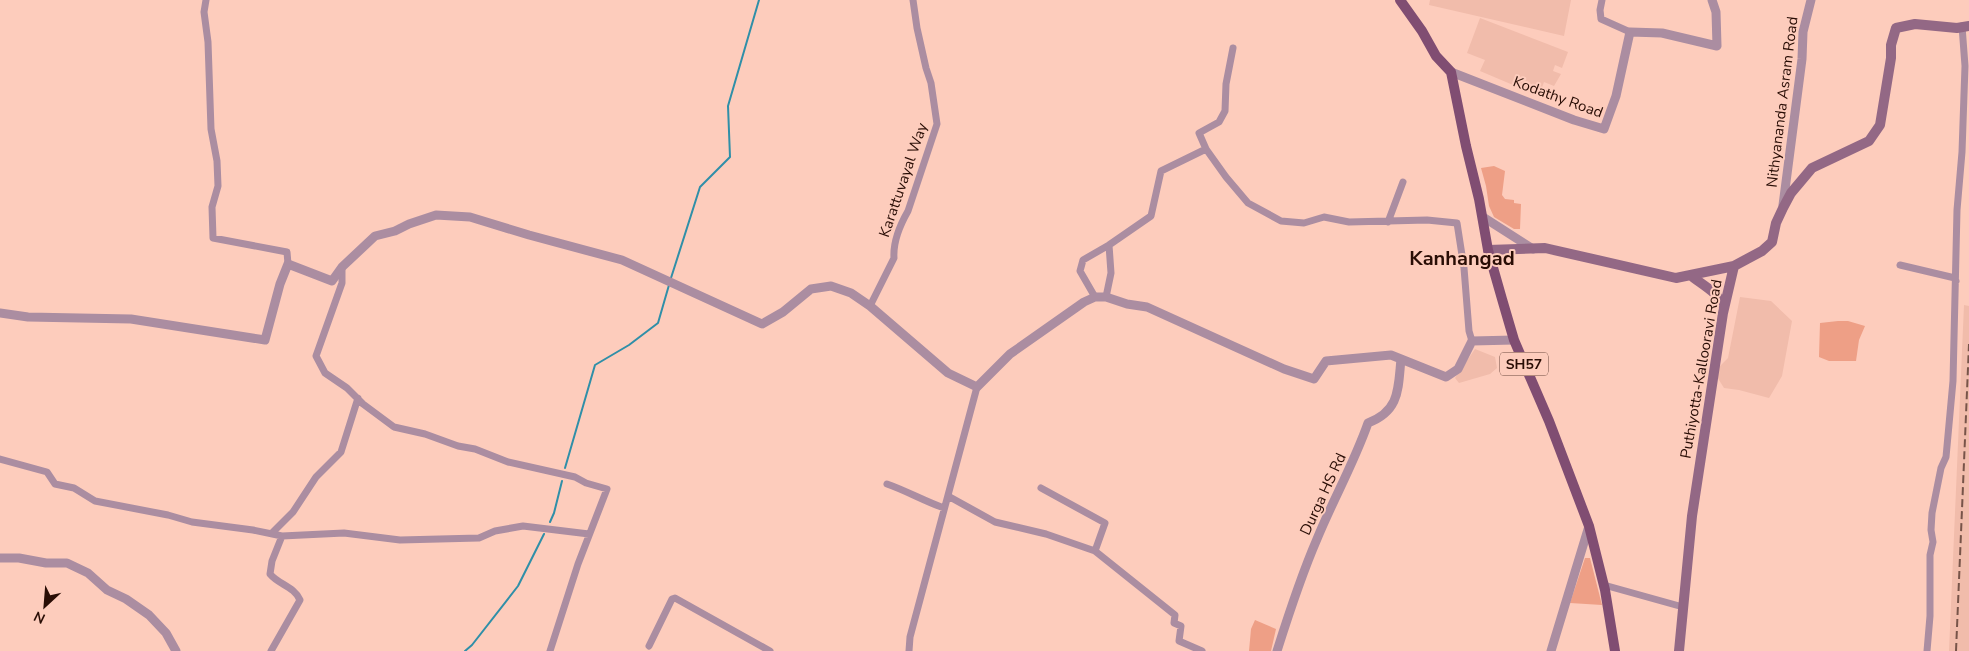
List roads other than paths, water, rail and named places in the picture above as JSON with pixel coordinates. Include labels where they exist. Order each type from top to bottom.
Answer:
[{"type":"main road","name":"SH57","points":[[1400,0],[1422,31],[1436,56],[1451,72],[1488,250],[1514,340],[1549,421],[1589,526],[1604,585],[1615,651]]},
{"type":"main road","name":"Puthiyotta-Kallooravi Road","points":[[1679,651],[1691,526],[1724,308],[1734,266],[1772,242],[1776,223],[1783,208],[1792,193],[1812,168],[1869,141],[1880,125],[1891,58],[1891,45],[1896,28],[1915,24],[1957,28],[1965,26]]},
{"type":"main road","points":[[1488,250],[1545,248],[1676,278],[1734,266]]},
{"type":"main road","points":[[1690,275],[1719,298],[1723,302],[1724,308]]},
{"type":"street","points":[[0,313],[28,317],[132,319],[265,340],[280,284],[288,264],[287,252],[213,238],[212,207],[218,186],[217,161],[211,129],[208,42],[204,12],[206,0]]},
{"type":"street","name":"Karattuvayal Way","points":[[870,306],[894,258],[893,252],[901,223],[908,211],[937,124],[932,83],[926,68],[913,0]]},
{"type":"street","points":[[1602,0],[1601,19],[1630,32],[1662,33],[1717,46],[1716,12],[1712,0]]},
{"type":"street","name":"Nithyananda Asram Road","points":[[1783,208],[1802,59],[1803,32],[1811,0]]},
{"type":"street","points":[[1927,651],[1930,616],[1930,555],[1933,542],[1931,530],[1932,514],[1941,468],[1946,457],[1951,415],[1957,210],[1962,152],[1965,26]]},
{"type":"street","name":"Kodathy Road","points":[[1451,72],[1574,120],[1604,129],[1616,96],[1630,32]]},
{"type":"street","points":[[909,651],[910,637],[977,387],[1010,354],[1084,302],[1095,297],[1147,307],[1284,369],[1314,380],[1326,361],[1391,355],[1446,377],[1458,369],[1472,341],[1468,331],[1464,268],[1457,223],[1426,220],[1349,222],[1324,217],[1304,223],[1281,220],[1248,203],[1206,150],[1199,133],[1219,122],[1225,111],[1226,84],[1233,48]]},
{"type":"street","points":[[1095,297],[1080,271],[1083,260],[1109,245],[1151,216],[1161,171],[1206,150]]},
{"type":"street","points":[[1388,222],[1403,182]]},
{"type":"street","points":[[288,264],[332,281],[342,267],[375,236],[395,231],[436,215],[470,217],[622,260],[762,324],[783,312],[811,289],[831,286],[851,293],[870,306],[948,373],[977,387]]},
{"type":"street","points":[[1482,217],[1534,249]]},
{"type":"street","points":[[1106,298],[1110,273],[1109,245]]},
{"type":"street","points":[[1900,265],[1954,278],[1956,281]]},
{"type":"street","points":[[342,267],[342,283],[316,356],[325,373],[347,388],[394,427],[425,434],[458,446],[475,449],[508,462],[576,477],[586,483],[607,489],[589,534],[550,651]]},
{"type":"street","points":[[1472,341],[1514,340]]},
{"type":"street","name":"Durga HS Rd","points":[[1277,651],[1294,598],[1317,539],[1361,444],[1368,423],[1379,419],[1392,407],[1399,384],[1401,359]]},
{"type":"street","points":[[272,533],[293,512],[316,477],[341,452],[358,398]]},
{"type":"street","points":[[0,459],[47,472],[55,484],[74,488],[95,500],[161,513],[192,522],[282,536],[344,533],[400,540],[480,538],[495,531],[523,526],[574,530],[589,534]]},
{"type":"street","points":[[887,484],[908,492],[916,498],[944,508]]},
{"type":"street","points":[[1041,488],[1105,523],[1094,551]]},
{"type":"street","points":[[948,496],[995,522],[1046,534],[1094,551],[1175,615],[1174,623],[1181,626],[1178,641],[1202,651]]},
{"type":"street","points":[[1551,651],[1589,526]]},
{"type":"street","points":[[271,651],[300,600],[298,594],[290,587],[270,574],[272,561],[282,536]]},
{"type":"street","points":[[0,558],[18,558],[46,564],[67,563],[88,573],[107,590],[126,599],[149,615],[166,633],[176,651]]},
{"type":"street","points":[[1604,585],[1682,607]]},
{"type":"street","points":[[649,646],[672,599],[675,598],[770,651]]},
{"type":"waterway","points":[[671,278],[700,187],[730,157],[728,106],[759,0]]},
{"type":"waterway","points":[[565,468],[595,365],[629,345],[658,323],[669,285]]},
{"type":"waterway","points":[[550,522],[562,481]]},
{"type":"waterway","points":[[465,651],[472,645],[518,586],[544,534]]},
{"type":"railway","points":[[1956,651],[1969,344]]},
{"type":"district","name":"Kanhangad","points":[[1462,258]]}]
